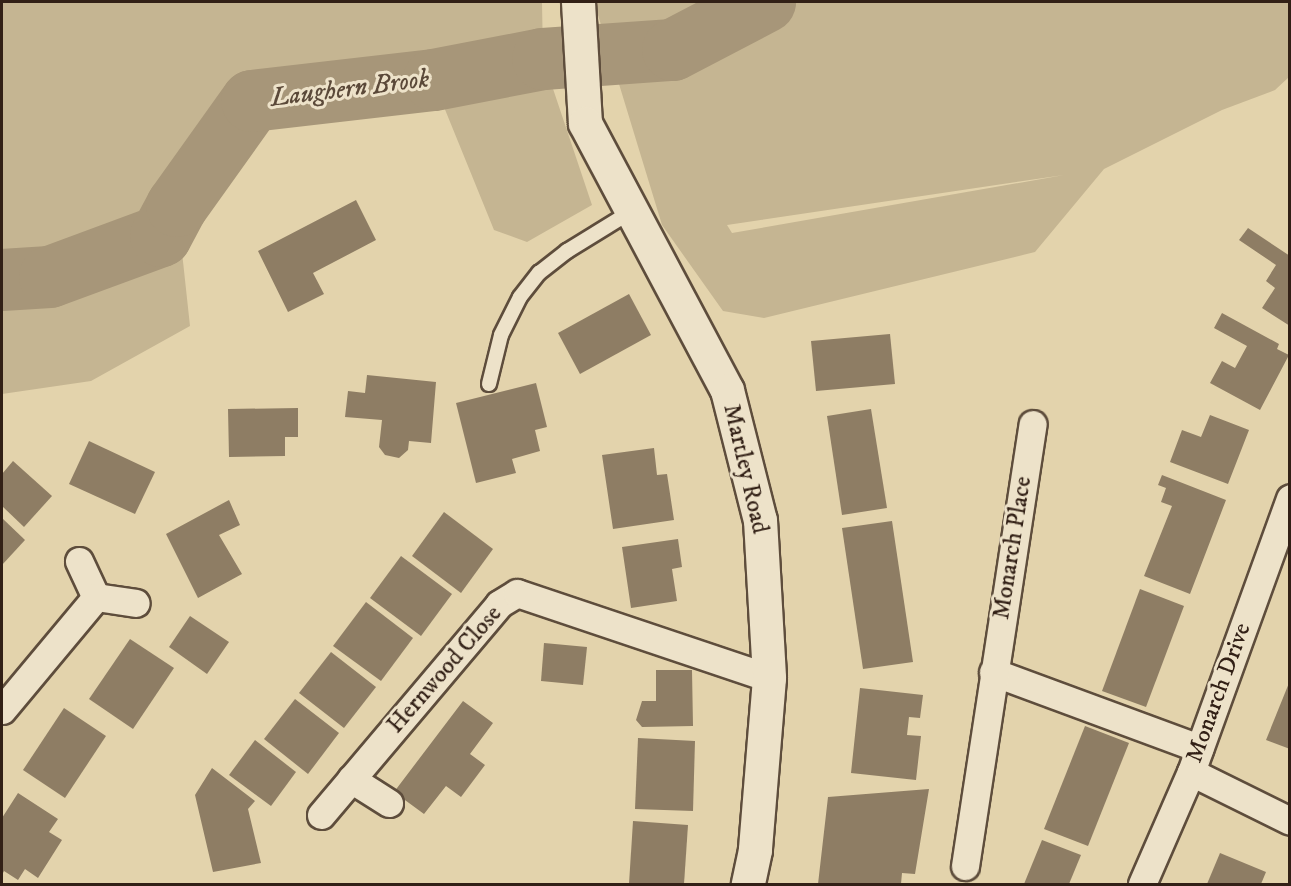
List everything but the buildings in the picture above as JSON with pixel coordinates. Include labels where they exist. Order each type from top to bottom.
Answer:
[{"type":"main road","name":"Martley Road","points":[[578,2],[585,123],[727,390],[760,520],[769,678],[755,850],[748,885]]},
{"type":"street","name":"Monarch Place","points":[[965,866],[993,672],[1033,424]]},
{"type":"street","name":"Monarch Drive","points":[[1142,885],[1195,760],[1290,498]]},
{"type":"street","points":[[79,561],[96,597]]},
{"type":"street","name":"Hernwood Close","points":[[321,815],[499,604],[517,593],[579,612],[769,678]]},
{"type":"street","points":[[96,597],[136,603]]},
{"type":"street","points":[[2,710],[96,597]]},
{"type":"street","points":[[993,672],[1195,760],[1290,821]]},
{"type":"street","points":[[351,779],[389,803]]},
{"type":"lane","points":[[489,384],[501,335],[526,289],[539,273],[567,251],[632,211]]},
{"type":"shaded area","points":[[2,2],[542,2],[543,59],[592,205],[527,242],[494,230],[433,80],[252,101],[177,206],[190,326],[91,381],[2,394]]},
{"type":"shaded area","points":[[594,2],[1289,2],[1289,77],[1275,90],[1222,110],[1104,169],[1035,252],[764,318],[723,311],[662,225]],"holes":[[[1064,175],[732,233],[727,225]]]},
{"type":"waterway","name":"Laughern Brook","points":[[2,280],[50,277],[161,236],[177,206],[252,101],[434,80],[543,59],[673,50],[765,2]]}]
